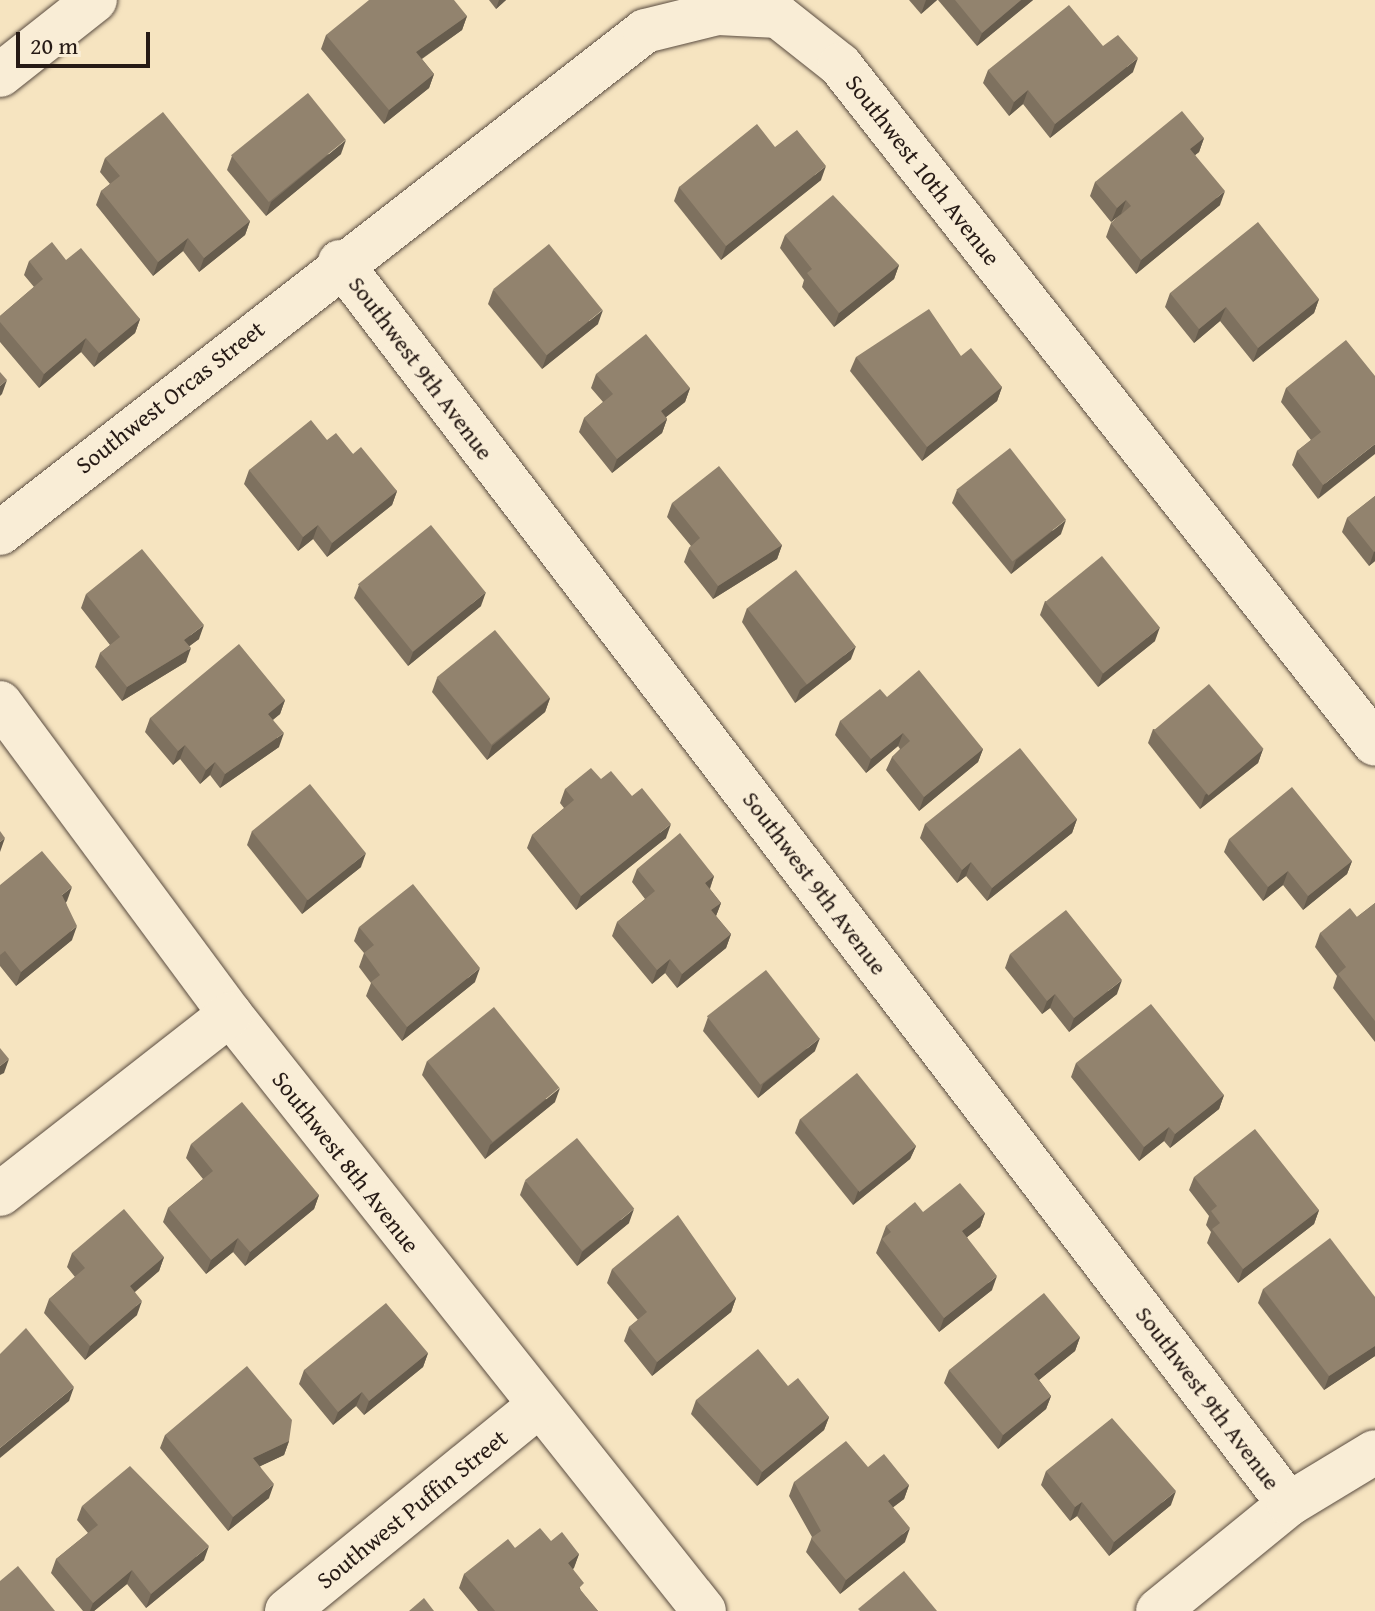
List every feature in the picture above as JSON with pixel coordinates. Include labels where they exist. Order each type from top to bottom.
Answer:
[{"type":"street","points":[[0,75],[95,0]]},
{"type":"street","name":"Southwest 10th Avenue","points":[[340,262],[645,31],[718,13],[778,16],[840,65],[1375,744]]},
{"type":"street","name":"Southwest Orcas Street","points":[[0,533],[340,262]]},
{"type":"street","name":"Southwest 9th Avenue","points":[[340,262],[1289,1504]]},
{"type":"street","name":"Southwest 8th Avenue","points":[[0,703],[230,1014],[538,1406],[704,1611]]},
{"type":"street","points":[[0,1194],[230,1014]]},
{"type":"street","name":"Southwest Puffin Street","points":[[287,1611],[538,1406]]},
{"type":"street","points":[[1158,1611],[1289,1504],[1375,1452]]},
{"type":"building","points":[[369,0],[454,0],[467,16],[416,52],[434,74],[389,110],[326,35]]},
{"type":"building","points":[[955,0],[1021,0],[982,33]]},
{"type":"building","points":[[1069,5],[1103,46],[1118,35],[1138,58],[1055,124],[1028,90],[1014,102],[988,70]]},
{"type":"building","points":[[308,93],[346,140],[269,202],[231,155]]},
{"type":"building","points":[[1182,111],[1204,138],[1190,149],[1225,191],[1141,260],[1111,223],[1131,206],[1126,200],[1117,208],[1095,182]]},
{"type":"building","points":[[163,112],[250,221],[204,258],[188,238],[158,262],[101,191],[120,176],[105,158]]},
{"type":"building","points":[[757,124],[775,147],[797,130],[826,166],[726,246],[679,187]]},
{"type":"building","points":[[833,195],[899,265],[839,313],[807,273],[812,269],[785,235]]},
{"type":"building","points":[[1258,222],[1319,299],[1258,348],[1226,307],[1199,329],[1170,293]]},
{"type":"building","points":[[52,242],[66,260],[81,248],[140,319],[99,353],[86,338],[44,374],[0,322],[0,316],[43,279],[29,261]]},
{"type":"building","points":[[549,244],[602,310],[547,355],[493,289]]},
{"type":"building","points":[[929,309],[961,356],[971,348],[1002,387],[927,447],[856,357]]},
{"type":"building","points":[[646,334],[690,388],[661,411],[667,419],[617,459],[584,418],[613,394],[596,374]]},
{"type":"building","points":[[1346,340],[1375,376],[1375,444],[1323,485],[1297,451],[1321,432],[1286,388]]},
{"type":"building","points":[[0,372],[7,380],[0,386]]},
{"type":"building","points":[[311,420],[327,440],[336,433],[353,454],[361,447],[397,491],[332,543],[318,525],[303,537],[249,470]]},
{"type":"building","points":[[1010,448],[1066,520],[1012,562],[956,490]]},
{"type":"building","points":[[719,466],[782,545],[718,586],[689,548],[700,538],[672,503]]},
{"type":"building","points":[[1375,496],[1375,551],[1374,552],[1347,518]]},
{"type":"building","points":[[431,525],[486,593],[413,652],[358,584]]},
{"type":"building","points":[[142,549],[204,625],[184,640],[191,648],[127,687],[100,653],[120,637],[86,594]]},
{"type":"building","points":[[1102,556],[1160,627],[1103,673],[1045,602]]},
{"type":"building","points":[[796,570],[856,646],[807,685],[747,608]]},
{"type":"building","points":[[495,630],[550,698],[491,745],[437,677]]},
{"type":"building","points":[[239,644],[285,700],[268,714],[284,733],[225,774],[215,762],[206,770],[185,745],[178,751],[150,718]]},
{"type":"building","points":[[919,670],[983,749],[924,797],[892,757],[910,741],[903,733],[871,759],[840,721],[880,689],[887,697]]},
{"type":"building","points":[[1209,684],[1264,749],[1208,795],[1154,730]]},
{"type":"building","points":[[1020,748],[1077,819],[992,888],[971,862],[962,870],[925,824]]},
{"type":"building","points":[[591,768],[601,779],[611,771],[632,796],[642,788],[671,824],[581,896],[532,835],[574,800],[565,789]]},
{"type":"building","points":[[310,784],[366,853],[308,900],[252,831]]},
{"type":"building","points":[[1292,787],[1352,861],[1308,896],[1288,871],[1268,887],[1229,839]]},
{"type":"building","points":[[680,833],[714,876],[705,883],[721,903],[711,910],[731,934],[682,974],[670,959],[657,970],[617,922],[655,891],[637,869]]},
{"type":"building","points":[[42,851],[72,887],[62,895],[77,926],[21,972],[5,951],[0,955],[0,885]]},
{"type":"building","points":[[413,884],[480,968],[407,1027],[371,982],[380,975],[364,953],[374,945],[359,927]]},
{"type":"building","points":[[1375,903],[1375,1021],[1338,974],[1346,967],[1320,933],[1350,908],[1357,917]]},
{"type":"building","points":[[1066,910],[1122,980],[1074,1018],[1055,994],[1047,1001],[1010,954]]},
{"type":"building","points":[[766,970],[820,1039],[760,1085],[707,1016]]},
{"type":"building","points":[[1151,1004],[1224,1095],[1175,1134],[1169,1127],[1144,1147],[1076,1063]]},
{"type":"building","points":[[494,1007],[559,1088],[493,1142],[427,1061]]},
{"type":"building","points":[[0,1048],[9,1059],[0,1066]]},
{"type":"building","points":[[857,1073],[916,1146],[859,1192],[800,1119]]},
{"type":"building","points":[[242,1102],[319,1195],[250,1252],[238,1238],[211,1260],[168,1208],[213,1171],[191,1144]]},
{"type":"building","points":[[1255,1129],[1319,1210],[1243,1269],[1212,1229],[1220,1223],[1211,1211],[1217,1206],[1194,1177]]},
{"type":"building","points":[[577,1138],[634,1209],[582,1251],[525,1180]]},
{"type":"building","points":[[960,1183],[985,1213],[962,1231],[997,1276],[944,1318],[882,1239],[891,1232],[886,1226],[915,1202],[923,1212]]},
{"type":"building","points":[[124,1209],[164,1257],[130,1286],[142,1301],[90,1346],[49,1299],[85,1268],[72,1253]]},
{"type":"building","points":[[678,1215],[736,1298],[657,1362],[629,1327],[647,1312],[612,1269]]},
{"type":"building","points":[[1330,1238],[1375,1297],[1375,1346],[1329,1376],[1263,1289]]},
{"type":"building","points":[[1044,1293],[1080,1337],[1034,1374],[1051,1396],[1003,1435],[949,1370]]},
{"type":"building","points":[[386,1303],[428,1353],[369,1401],[362,1392],[338,1412],[304,1370]]},
{"type":"building","points":[[26,1328],[74,1387],[0,1448],[0,1354]]},
{"type":"building","points":[[758,1349],[788,1386],[798,1378],[829,1417],[762,1472],[696,1400]]},
{"type":"building","points":[[247,1366],[292,1420],[289,1441],[253,1458],[274,1484],[233,1517],[165,1435]]},
{"type":"building","points":[[1112,1418],[1176,1491],[1114,1542],[1082,1502],[1075,1507],[1046,1471]]},
{"type":"building","points":[[846,1441],[868,1467],[884,1454],[909,1485],[888,1501],[910,1528],[846,1580],[811,1538],[821,1531],[794,1482]]},
{"type":"building","points":[[130,1466],[209,1546],[151,1594],[132,1570],[93,1603],[56,1559],[98,1525],[82,1506]]},
{"type":"building","points":[[540,1528],[551,1541],[562,1532],[579,1554],[568,1563],[584,1583],[579,1588],[598,1611],[495,1611],[464,1574],[508,1539],[515,1548]]},
{"type":"building","points":[[18,1566],[55,1611],[0,1611],[0,1581]]},
{"type":"building","points":[[904,1571],[937,1611],[858,1609]]},
{"type":"building","points":[[424,1598],[434,1611],[409,1611]]}]
